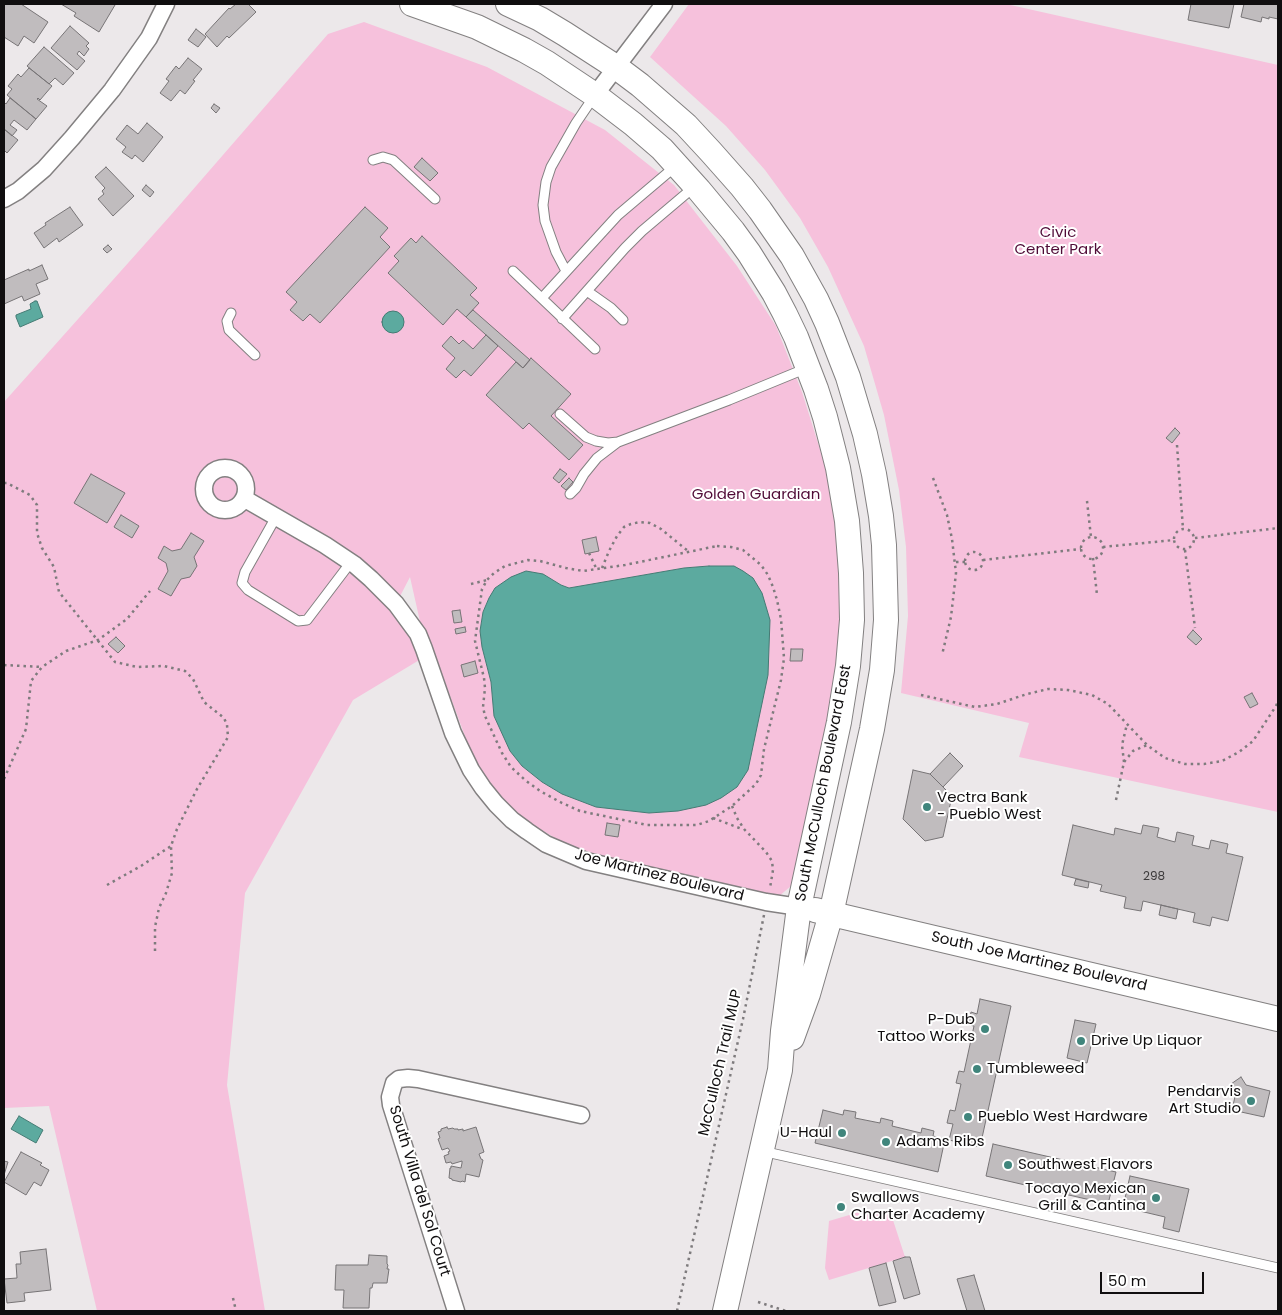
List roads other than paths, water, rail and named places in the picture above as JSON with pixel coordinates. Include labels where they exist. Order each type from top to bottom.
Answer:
[{"type":"main road","name":"South McCulloch Boulevard East","points":[[412,4],[477,27],[548,63],[595,95],[662,149],[733,231],[763,274],[785,314],[808,368],[825,417],[838,468],[847,521],[850,547],[852,620],[841,712],[799,907],[783,1031],[780,1070]]},
{"type":"main road","name":"South McCulloch Boulevard East","points":[[508,4],[557,29],[616,67],[656,98],[679,118],[742,187],[777,234],[804,277],[827,323],[848,378],[865,434],[877,491],[884,544],[885,645],[872,729],[831,914],[808,994],[780,1070],[725,1311]]},
{"type":"main road","name":"South Joe Martinez Boulevard","points":[[799,907],[1278,1019]]},
{"type":"street","points":[[4,198],[18,190],[44,169],[72,138],[112,90],[149,38],[166,4]]},
{"type":"street","points":[[595,95],[664,4]]},
{"type":"street","name":"Joe Martinez Boulevard","points":[[245,499],[351,562],[396,604],[418,634],[461,752],[483,788],[512,820],[546,844],[586,861],[766,902],[799,907]]},
{"type":"street","name":"South Villa del Sol Court","points":[[456,1311],[391,1105],[390,1097],[394,1083],[399,1079],[418,1079],[581,1115]]},
{"type":"lane","points":[[566,271],[556,252],[545,221],[543,205],[546,182],[551,167],[576,123],[595,95]]},
{"type":"lane","points":[[373,160],[383,157],[393,160],[435,199]]},
{"type":"lane","points":[[542,298],[618,215],[677,165]]},
{"type":"lane","points":[[562,319],[625,248],[695,185]]},
{"type":"lane","points":[[513,271],[595,349]]},
{"type":"lane","points":[[587,291],[624,320]]},
{"type":"lane","points":[[231,313],[227,321],[231,334],[255,356]]},
{"type":"lane","points":[[560,414],[586,437],[608,443],[618,442],[808,368]]},
{"type":"lane","points":[[570,494],[597,458],[618,442]]},
{"type":"lane","points":[[276,517],[245,572],[242,583],[248,590],[298,621],[306,620],[351,562]]},
{"type":"lane","points":[[761,1151],[1278,1268]]},
{"type":"place","name":"Vectra Bank - Pueblo West","points":[[927,807]]},
{"type":"place","name":"P-Dub Tattoo Works","points":[[985,1029]]},
{"type":"place","name":"Drive Up Liquor","points":[[1081,1041]]},
{"type":"place","name":"Tumbleweed","points":[[977,1069]]},
{"type":"place","name":"Pendarvis Art Studio","points":[[1251,1101]]},
{"type":"place","name":"Pueblo West Hardware","points":[[968,1117]]},
{"type":"place","name":"U-Haul","points":[[842,1133]]},
{"type":"place","name":"Adams Ribs","points":[[886,1142]]},
{"type":"place","name":"Southwest Flavors","points":[[1008,1165]]},
{"type":"place","name":"Tocayo Mexican Grill & Cantina","points":[[1156,1198]]},
{"type":"place","name":"Swallows Charter Academy","points":[[841,1207]]},
{"type":"park label","name":"Civic Center Park","points":[[1058,242]]},
{"type":"park label","name":"Golden Guardian","points":[[756,495]]}]
